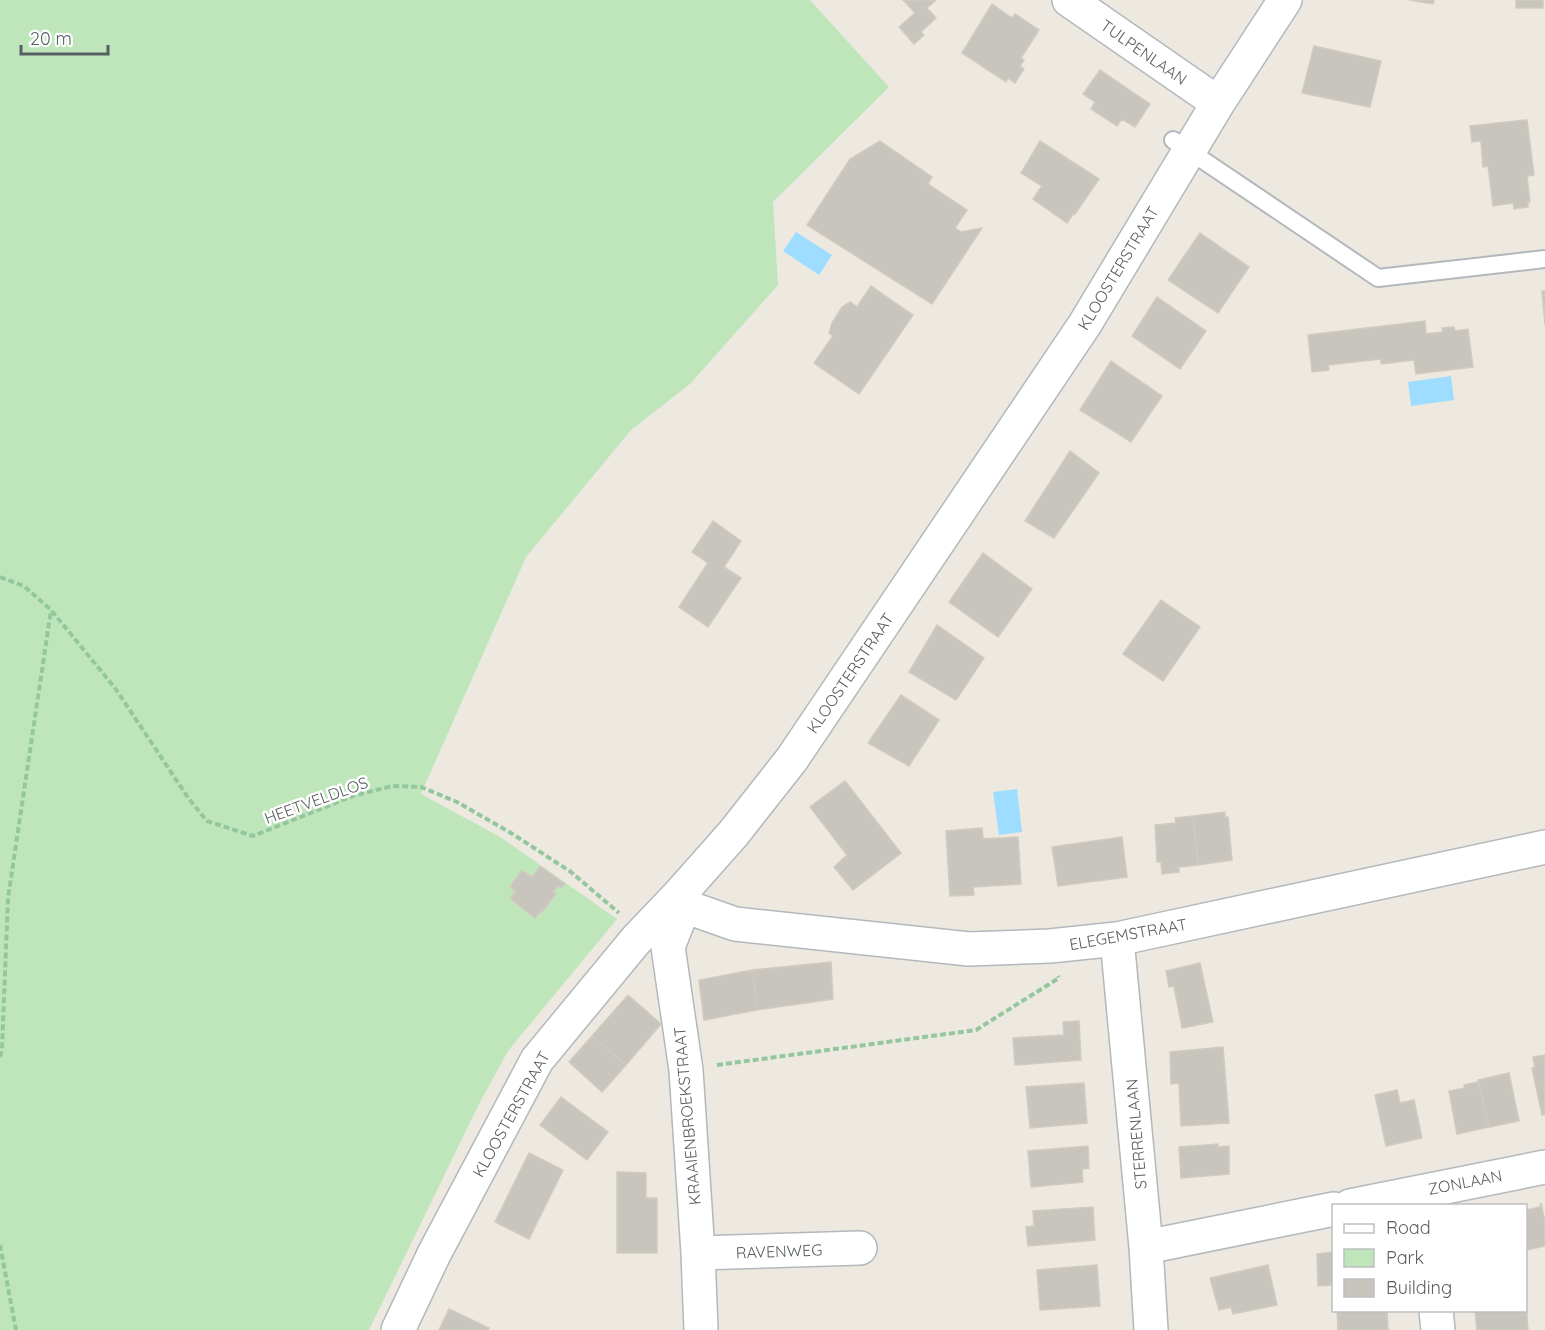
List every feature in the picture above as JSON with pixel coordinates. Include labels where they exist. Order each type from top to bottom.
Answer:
[{"type":"street","name":"TULPENLAAN","points":[[1069,0],[1218,103]]},
{"type":"street","name":"KLOOSTERSTRAAT","points":[[399,1330],[434,1254],[537,1060],[642,934],[681,901],[792,759],[1085,324],[1181,145],[1218,103],[1285,0]]},
{"type":"street","name":"ELEGEMSTRAAT","points":[[681,901],[735,924],[969,950],[1050,946],[1117,939],[1545,846]]},
{"type":"street","name":"KRAAIENBROEKSTRAAT","points":[[681,901],[668,947],[686,1070],[701,1330]]},
{"type":"street","name":"STERRENLAAN","points":[[1117,939],[1146,1247],[1151,1330]]},
{"type":"street","name":"ZONLAAN","points":[[1369,1204],[1425,1198],[1545,1167]]},
{"type":"street","points":[[1146,1247],[1332,1209]]},
{"type":"street","name":"RAVENWEG","points":[[698,1253],[860,1248]]},
{"type":"street","points":[[1436,1312],[1437,1330]]},
{"type":"lane","points":[[1181,145],[1378,278],[1545,259]]},
{"type":"path","name":"HEETVELDLOS","points":[[0,577],[24,586],[51,610],[114,688],[189,799],[207,821],[253,836],[353,796],[392,786],[422,787],[457,802],[511,833],[571,872],[642,934]]},
{"type":"path","points":[[0,1057],[8,898],[51,610]]},
{"type":"path","points":[[686,1070],[976,1030],[1059,978],[1050,946]]},
{"type":"path","points":[[0,1245],[15,1330]]},
{"type":"green space","points":[[0,0],[810,0],[889,87],[773,202],[778,285],[690,384],[631,430],[526,557],[421,794],[502,838],[617,919],[508,1051],[480,1102],[369,1330],[0,1330]]},
{"type":"water","points":[[796,232],[832,255],[819,275],[783,251]]},
{"type":"water","points":[[1451,376],[1454,400],[1411,406],[1408,382]]},
{"type":"water","points":[[1017,789],[1022,832],[999,835],[993,792]]},
{"type":"building","points":[[903,0],[936,0],[927,8],[936,18],[921,32],[924,35],[914,44],[899,27],[915,13]]},
{"type":"building","points":[[1409,0],[1434,0],[1433,4]]},
{"type":"building","points":[[1516,0],[1543,0],[1543,8],[1516,8]]},
{"type":"building","points":[[992,4],[1012,18],[1015,14],[1039,30],[1021,58],[1024,60],[1020,66],[1024,69],[1015,83],[1008,78],[1006,82],[962,53]]},
{"type":"building","points":[[1314,46],[1381,61],[1370,107],[1302,93]]},
{"type":"building","points":[[1100,70],[1150,104],[1135,127],[1122,119],[1117,126],[1091,109],[1095,102],[1083,94]]},
{"type":"building","points":[[1527,120],[1534,175],[1527,176],[1530,202],[1528,202],[1528,207],[1514,209],[1513,203],[1493,206],[1488,166],[1483,167],[1481,141],[1472,142],[1470,126]]},
{"type":"building","points":[[880,141],[932,177],[928,184],[967,210],[955,228],[961,232],[982,228],[932,304],[807,225],[850,159]]},
{"type":"building","points":[[1040,141],[1099,179],[1067,223],[1033,199],[1042,186],[1021,173]]},
{"type":"building","points":[[1200,233],[1249,267],[1218,313],[1168,280]]},
{"type":"building","points":[[871,286],[913,315],[859,394],[814,363],[833,336],[829,333],[832,323],[842,307],[850,302],[857,307]]},
{"type":"building","points":[[1542,291],[1545,291],[1545,325]]},
{"type":"building","points":[[1157,297],[1206,331],[1180,369],[1132,336]]},
{"type":"building","points":[[1425,321],[1426,334],[1443,332],[1442,328],[1454,327],[1455,331],[1468,329],[1473,367],[1416,374],[1414,360],[1381,364],[1381,359],[1328,365],[1329,370],[1312,372],[1308,335]]},
{"type":"building","points":[[1111,361],[1162,396],[1131,442],[1080,410]]},
{"type":"building","points":[[1070,451],[1099,473],[1054,538],[1025,521]]},
{"type":"building","points":[[713,521],[741,541],[724,567],[741,578],[708,627],[679,607],[708,563],[692,552]]},
{"type":"building","points":[[983,553],[1032,589],[998,637],[949,602]]},
{"type":"building","points":[[1161,600],[1200,627],[1163,681],[1123,654]]},
{"type":"building","points":[[937,625],[984,658],[956,700],[909,672]]},
{"type":"building","points":[[901,695],[939,720],[909,766],[868,743]]},
{"type":"building","points":[[845,781],[901,853],[853,890],[834,867],[847,855],[810,807]]},
{"type":"building","points":[[1225,812],[1225,817],[1228,817],[1232,860],[1198,865],[1193,816]]},
{"type":"building","points":[[1193,816],[1198,865],[1179,867],[1179,872],[1162,874],[1161,862],[1157,862],[1155,825],[1176,823],[1175,818]]},
{"type":"building","points":[[982,828],[983,839],[1018,837],[1021,884],[973,887],[974,895],[950,896],[946,831]]},
{"type":"building","points":[[1122,837],[1127,877],[1058,886],[1052,847]]},
{"type":"building","points":[[540,866],[565,884],[561,888],[558,885],[553,892],[556,894],[535,918],[512,900],[511,897],[516,891],[510,887],[522,870],[532,877]]},
{"type":"building","points":[[831,962],[833,999],[757,1010],[753,970]]},
{"type":"building","points":[[1200,963],[1213,1022],[1182,1028],[1174,986],[1169,987],[1166,971]]},
{"type":"building","points":[[753,970],[757,1010],[704,1020],[699,980]]},
{"type":"building","points":[[628,995],[661,1024],[626,1065],[592,1036]]},
{"type":"building","points":[[1079,1021],[1081,1060],[1015,1065],[1013,1038],[1064,1035],[1063,1022]]},
{"type":"building","points":[[592,1036],[626,1065],[602,1092],[569,1062]]},
{"type":"building","points":[[1223,1047],[1229,1123],[1181,1126],[1179,1083],[1171,1084],[1170,1052]]},
{"type":"building","points":[[1545,1055],[1545,1114],[1542,1115],[1532,1068],[1535,1067],[1533,1057]]},
{"type":"building","points":[[1509,1073],[1519,1121],[1489,1127],[1478,1080]]},
{"type":"building","points":[[1478,1082],[1489,1127],[1457,1134],[1449,1091],[1465,1088],[1464,1085]]},
{"type":"building","points":[[1084,1083],[1087,1123],[1030,1128],[1026,1087]]},
{"type":"building","points":[[1397,1090],[1400,1103],[1414,1100],[1422,1138],[1386,1146],[1375,1095]]},
{"type":"building","points":[[561,1097],[608,1132],[587,1160],[540,1125]]},
{"type":"building","points":[[1218,1144],[1218,1147],[1229,1146],[1229,1174],[1181,1178],[1179,1147]]},
{"type":"building","points":[[1088,1146],[1089,1168],[1082,1169],[1083,1182],[1031,1187],[1028,1151]]},
{"type":"building","points":[[529,1153],[563,1170],[529,1239],[495,1222]]},
{"type":"building","points":[[617,1172],[646,1173],[646,1198],[657,1198],[657,1253],[617,1253]]},
{"type":"building","points":[[1541,1203],[1545,1222],[1545,1246],[1527,1250],[1527,1210],[1540,1207]]},
{"type":"building","points":[[1093,1207],[1095,1240],[1028,1246],[1026,1227],[1034,1226],[1033,1211]]},
{"type":"building","points":[[1332,1252],[1332,1285],[1318,1286],[1317,1254]]},
{"type":"building","points":[[1097,1265],[1100,1306],[1040,1310],[1037,1270]]},
{"type":"building","points":[[1268,1265],[1277,1305],[1233,1314],[1231,1307],[1219,1310],[1210,1278]]},
{"type":"building","points":[[449,1309],[489,1328],[488,1330],[439,1330]]},
{"type":"building","points":[[1337,1312],[1387,1312],[1388,1330],[1338,1330]]},
{"type":"building","points":[[1475,1312],[1527,1312],[1528,1330],[1477,1330]]}]
